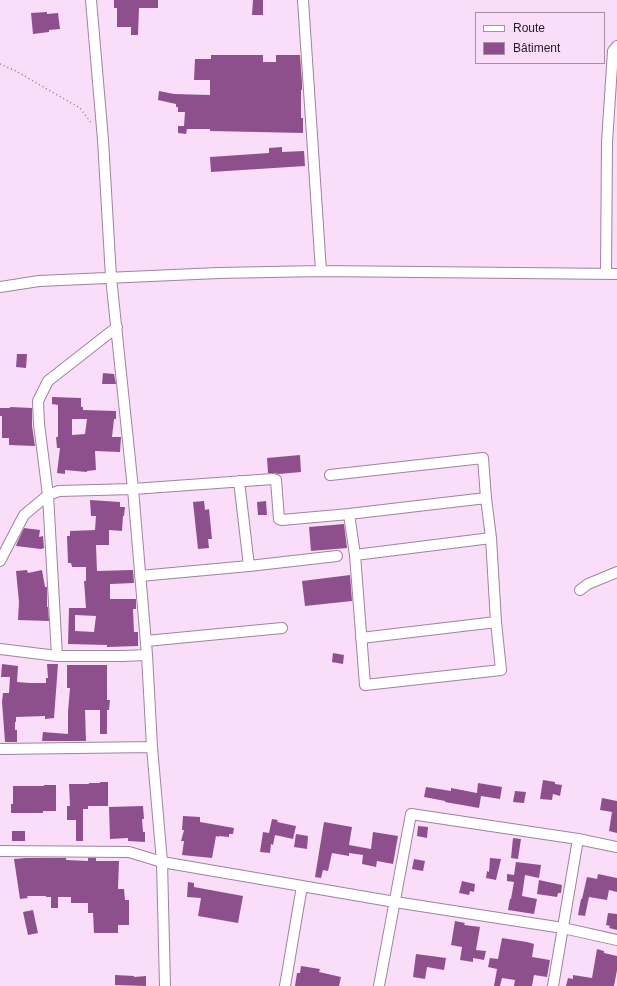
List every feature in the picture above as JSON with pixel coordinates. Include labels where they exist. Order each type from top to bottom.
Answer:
[{"type":"street","points":[[91,0],[103,140],[112,277],[146,641],[152,747],[162,862],[166,986]]},
{"type":"street","points":[[303,0],[322,271]]},
{"type":"street","points":[[606,274],[612,143],[613,50],[617,46]]},
{"type":"street","points":[[0,287],[39,281],[218,272],[322,271],[617,274]]},
{"type":"street","points":[[57,656],[48,495],[39,424],[38,401],[48,381],[117,327]]},
{"type":"street","points":[[330,475],[483,458],[491,538],[496,622],[501,670],[365,685],[355,555],[349,514]]},
{"type":"street","points":[[0,561],[24,515],[48,495],[59,491],[133,489],[273,479],[276,480],[279,519],[282,520],[349,514],[486,498]]},
{"type":"street","points":[[239,481],[249,566]]},
{"type":"street","points":[[355,555],[491,538]]},
{"type":"street","points":[[140,576],[337,556]]},
{"type":"street","points":[[580,590],[588,584],[617,572]]},
{"type":"street","points":[[361,638],[496,622]]},
{"type":"street","points":[[146,641],[282,628]]},
{"type":"street","points":[[0,649],[57,656],[147,655]]},
{"type":"street","points":[[0,749],[152,747]]},
{"type":"street","points":[[379,986],[412,814],[578,839],[617,847]]},
{"type":"street","points":[[553,986],[578,839]]},
{"type":"street","points":[[0,851],[129,852],[162,862],[395,902],[563,928],[617,940]]},
{"type":"street","points":[[285,986],[302,886]]},
{"type":"path","points":[[0,64],[16,71],[80,108],[94,127]]},
{"type":"building","points":[[114,0],[158,0],[158,8],[139,8],[138,35],[131,35],[131,27],[117,27],[117,8],[114,8]]},
{"type":"building","points":[[253,0],[263,0],[263,15],[252,15]]},
{"type":"building","points":[[47,12],[47,14],[58,13],[60,29],[33,34],[31,13]]},
{"type":"building","points":[[211,55],[263,55],[263,62],[276,62],[276,55],[300,55],[302,83],[301,118],[303,118],[303,133],[210,131],[210,129],[187,129],[186,134],[178,133],[178,126],[184,126],[185,112],[178,112],[178,107],[176,107],[176,104],[158,100],[159,91],[174,94],[210,95],[210,80],[194,80],[195,59],[211,59]]},
{"type":"building","points":[[282,147],[282,152],[304,151],[305,166],[211,172],[210,157],[269,153],[269,148]]},
{"type":"building","points":[[17,354],[27,354],[26,368],[16,367]]},
{"type":"building","points":[[103,373],[114,374],[116,384],[102,384]]},
{"type":"building","points":[[52,397],[81,398],[81,407],[83,407],[83,410],[116,411],[116,419],[114,419],[112,437],[121,437],[120,452],[95,451],[96,470],[87,472],[65,470],[65,474],[57,473],[60,448],[57,448],[56,437],[58,437],[58,405],[52,404]],"holes":[[[72,419],[87,419],[85,434],[72,435]]]},
{"type":"building","points":[[0,408],[32,408],[32,426],[35,446],[9,445],[9,438],[2,438],[2,416],[0,416]]},
{"type":"building","points":[[300,455],[301,472],[279,474],[268,473],[267,458]]},
{"type":"building","points":[[90,500],[120,502],[120,507],[125,507],[122,531],[109,530],[109,545],[96,545],[97,571],[133,570],[134,583],[110,584],[110,599],[136,599],[136,609],[133,609],[134,632],[138,632],[138,646],[107,647],[107,645],[68,644],[69,608],[86,608],[84,581],[86,581],[86,567],[72,567],[71,563],[68,563],[67,536],[70,536],[70,531],[95,530],[96,516],[91,516]],"holes":[[[75,615],[96,616],[94,632],[75,631]]]},
{"type":"building","points":[[204,501],[205,510],[209,509],[212,539],[208,539],[209,548],[198,549],[193,502]]},
{"type":"building","points":[[266,501],[267,515],[258,515],[257,502]]},
{"type":"building","points":[[344,524],[347,548],[311,551],[309,527]]},
{"type":"building","points":[[24,528],[40,530],[39,537],[43,536],[44,548],[41,549],[16,546]]},
{"type":"building","points":[[27,570],[28,573],[42,570],[45,587],[47,587],[49,621],[18,620],[19,602],[16,571]]},
{"type":"building","points":[[350,575],[352,601],[305,606],[302,581]]},
{"type":"building","points":[[333,653],[344,655],[343,664],[332,662]]},
{"type":"building","points":[[2,664],[18,666],[17,682],[46,683],[46,678],[48,678],[47,664],[58,664],[54,718],[45,719],[45,716],[16,717],[15,730],[17,730],[17,742],[5,742],[2,702],[3,693],[9,693],[10,677],[1,677]]},
{"type":"building","points":[[67,665],[107,665],[107,700],[110,700],[109,710],[107,710],[107,734],[100,734],[100,710],[85,710],[86,741],[42,741],[43,732],[68,734],[70,688],[67,688]]},
{"type":"building","points":[[543,780],[562,785],[560,796],[553,794],[552,800],[540,799]]},
{"type":"building","points":[[108,782],[108,806],[88,806],[88,809],[83,809],[83,841],[76,841],[76,820],[67,820],[67,806],[70,806],[69,784],[89,784]]},
{"type":"building","points":[[478,783],[502,787],[500,799],[481,796],[479,808],[424,797],[426,787],[451,791],[451,788],[477,793]]},
{"type":"building","points":[[56,785],[56,811],[43,811],[43,813],[11,813],[11,804],[13,804],[13,786]]},
{"type":"building","points":[[515,791],[526,792],[524,803],[513,802]]},
{"type":"building","points":[[602,798],[617,801],[617,833],[609,831],[612,812],[600,810]]},
{"type":"building","points":[[143,806],[144,819],[142,819],[143,832],[145,832],[145,842],[128,841],[128,838],[110,839],[109,807]]},
{"type":"building","points":[[183,816],[200,817],[200,822],[234,828],[233,834],[229,834],[229,837],[216,836],[212,858],[182,855],[184,841],[181,841],[184,830],[182,830]]},
{"type":"building","points":[[272,819],[278,820],[277,822],[296,826],[293,839],[275,835],[273,845],[271,844],[270,853],[260,852],[263,832],[269,833]]},
{"type":"building","points":[[324,822],[352,827],[349,845],[371,849],[373,832],[398,836],[393,864],[377,861],[376,867],[362,864],[363,855],[349,853],[349,856],[332,853],[328,871],[323,870],[321,878],[315,877]]},
{"type":"building","points":[[418,826],[428,827],[427,838],[417,836]]},
{"type":"building","points":[[12,831],[25,831],[25,841],[12,841]]},
{"type":"building","points":[[296,834],[308,836],[307,849],[294,847]]},
{"type":"building","points":[[513,838],[521,839],[518,859],[511,858]]},
{"type":"building","points":[[66,858],[66,860],[88,861],[88,858],[96,858],[96,861],[119,861],[118,889],[124,889],[125,900],[129,900],[129,925],[118,925],[118,933],[94,933],[93,913],[88,913],[88,903],[71,903],[71,897],[58,897],[58,908],[51,908],[51,897],[27,896],[28,898],[20,899],[14,859]]},
{"type":"building","points":[[490,858],[501,859],[496,880],[486,878],[487,871],[489,872]]},
{"type":"building","points":[[414,859],[425,861],[423,871],[412,869]]},
{"type":"building","points":[[516,862],[541,865],[539,878],[525,875],[522,896],[537,899],[534,914],[508,910],[514,882],[507,881],[507,874],[514,875]]},
{"type":"building","points":[[598,874],[617,878],[617,892],[609,890],[607,900],[589,897],[585,916],[578,915],[587,877],[597,879]]},
{"type":"building","points":[[539,880],[562,885],[561,893],[558,893],[557,897],[537,894]]},
{"type":"building","points":[[462,881],[475,884],[474,892],[470,891],[469,895],[459,893]]},
{"type":"building","points":[[188,882],[194,883],[194,887],[243,896],[238,923],[198,916],[201,898],[187,897]]},
{"type":"building","points":[[33,910],[38,933],[28,935],[23,912]]},
{"type":"building","points":[[608,913],[617,914],[617,930],[609,928],[610,926],[606,925]]},
{"type":"building","points":[[455,921],[465,923],[464,925],[480,927],[476,950],[486,951],[484,960],[473,958],[473,962],[460,960],[462,947],[451,945]]},
{"type":"building","points":[[502,938],[534,944],[532,957],[550,960],[547,977],[534,975],[532,986],[514,986],[515,980],[502,978],[500,986],[494,986],[497,969],[488,967],[490,958],[498,959]]},
{"type":"building","points":[[597,949],[604,951],[604,953],[617,956],[617,970],[614,986],[566,986],[568,978],[573,979],[573,975],[592,978]]},
{"type":"building","points":[[416,954],[446,958],[444,970],[427,967],[425,979],[413,977]]},
{"type":"building","points":[[301,966],[320,969],[319,972],[341,977],[339,986],[295,986],[297,973],[300,973]]},
{"type":"building","points":[[115,975],[134,977],[146,976],[146,986],[115,985]]}]
